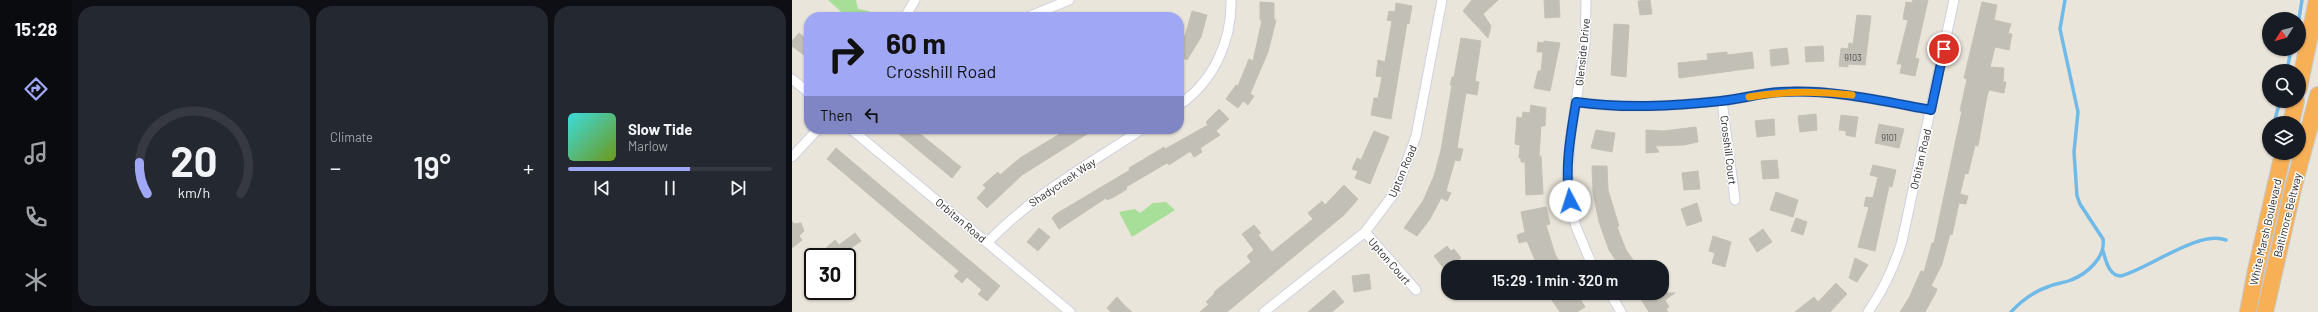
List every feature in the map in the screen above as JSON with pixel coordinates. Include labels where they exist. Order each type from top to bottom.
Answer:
[{"type":"highway","points":[[2304,64],[2317,0]]},
{"type":"highway","name":"Baltimore Beltway","points":[[2265,312],[2292,189],[2318,94]]},
{"type":"highway","name":"White Marsh Boulevard","points":[[2248,312],[2281,160]]},
{"type":"street","points":[[911,12],[915,0]]},
{"type":"street","points":[[1040,12],[1069,0]]},
{"type":"street","points":[[1184,100],[1200,86],[1212,71],[1219,58],[1230,26],[1231,0]]},
{"type":"street","name":"Upton Road","points":[[1264,312],[1365,232],[1390,201],[1410,157],[1416,136],[1442,0]]},
{"type":"street","name":"Glenside Drive","points":[[1586,0],[1585,44],[1570,140],[1568,190],[1576,227],[1590,260]]},
{"type":"street","name":"Orbitan Road","points":[[1868,312],[1886,285],[1895,266],[1931,110],[1954,0]]},
{"type":"street","points":[[792,79],[804,89]]},
{"type":"street","points":[[1576,102],[1639,107],[1722,101],[1780,92],[1806,92],[1852,95],[1931,110]]},
{"type":"street","name":"Crosshill Court","points":[[1722,101],[1735,200]]},
{"type":"street","points":[[792,157],[813,134]]},
{"type":"street","name":"Orbitan Road","points":[[857,134],[1070,312]]},
{"type":"street","name":"Shadycreek Way","points":[[988,242],[1022,210],[1051,187],[1134,134]]},
{"type":"street","name":"Upton Court","points":[[1365,232],[1416,290]]},
{"type":"street","points":[[1614,300],[1622,312]]},
{"type":"green space","points":[[828,0],[856,0],[858,9],[869,11],[869,12],[841,12]]},
{"type":"green space","points":[[1166,202],[1175,210],[1132,237],[1119,212],[1135,209],[1140,213],[1153,203]]},
{"type":"building","points":[[1472,0],[1498,0],[1483,14],[1491,26],[1488,38],[1463,11]]},
{"type":"building","points":[[1544,0],[1559,0],[1560,17],[1545,18]]},
{"type":"building","points":[[1650,0],[1652,14],[1640,15],[1638,1]]},
{"type":"building","points":[[1913,0],[1928,0],[1915,58],[1919,59],[1915,76],[1900,73],[1902,64],[1897,64],[1908,20],[1903,19],[1906,2],[1912,3]]},
{"type":"building","points":[[1260,2],[1274,3],[1274,20],[1276,20],[1268,52],[1250,94],[1254,96],[1248,105],[1243,101],[1238,108],[1226,99],[1236,85],[1238,86],[1249,59],[1253,61],[1262,20],[1260,20]]},
{"type":"building","points":[[1982,2],[1997,5],[1994,20],[2011,24],[2008,33],[2012,34],[2009,50],[1995,47],[1990,67],[2004,68],[2003,82],[2006,82],[2004,93],[1989,90],[1978,146],[1975,145],[1968,174],[1965,173],[1960,194],[1968,196],[1966,204],[1959,203],[1952,235],[1950,234],[1942,264],[1931,286],[1937,289],[1935,294],[1925,312],[1900,312],[1909,298],[1921,271],[1924,272],[1932,243],[1934,243],[1962,111],[1960,111],[1967,79],[1964,78]]},
{"type":"building","points":[[1396,3],[1412,6],[1409,24],[1407,23],[1391,119],[1371,115],[1374,98],[1378,98],[1382,77],[1376,76],[1378,60],[1385,62],[1392,21],[1387,20],[1389,11],[1395,12]]},
{"type":"building","points":[[1192,11],[1207,15],[1201,37],[1187,60],[1184,58],[1184,37]]},
{"type":"building","points":[[1857,15],[1871,16],[1865,65],[1848,64],[1848,67],[1839,66],[1841,48],[1848,49],[1849,43],[1853,44]]},
{"type":"building","points":[[1614,24],[1629,25],[1626,77],[1611,75]]},
{"type":"building","points":[[799,33],[804,37],[804,55],[792,46],[792,41]]},
{"type":"building","points":[[1461,38],[1481,41],[1475,81],[1479,82],[1477,95],[1466,93],[1457,148],[1463,149],[1460,161],[1455,160],[1446,191],[1451,193],[1447,201],[1441,198],[1430,219],[1417,236],[1404,228],[1423,201],[1434,176],[1441,150],[1452,85],[1450,85],[1452,77],[1454,77]]},
{"type":"building","points":[[1544,41],[1560,43],[1550,91],[1534,88],[1538,71],[1541,71],[1543,52],[1537,52],[1538,42],[1544,43]]},
{"type":"building","points":[[1823,46],[1824,61],[1806,62],[1805,47]]},
{"type":"building","points":[[1787,48],[1789,64],[1771,66],[1770,50]]},
{"type":"building","points":[[1727,52],[1727,55],[1752,52],[1754,68],[1679,78],[1678,63],[1708,60],[1707,54]]},
{"type":"building","points":[[1531,105],[1546,108],[1545,126],[1541,126],[1539,156],[1541,156],[1543,194],[1526,195],[1525,162],[1521,162],[1521,158],[1519,158],[1520,145],[1515,144],[1517,117],[1522,118],[1523,112],[1530,113]]},
{"type":"building","points":[[1219,109],[1229,119],[1216,131],[1220,135],[1200,148],[1202,152],[1194,157],[1191,152],[1189,152],[1169,165],[1167,163],[1126,187],[1127,189],[1114,197],[1107,200],[1106,198],[1059,229],[1052,218],[1056,214],[1130,170],[1129,168],[1164,147],[1165,149],[1208,125],[1206,122]]},
{"type":"building","points":[[1816,114],[1817,130],[1800,132],[1798,116]]},
{"type":"building","points":[[1841,115],[1858,117],[1855,137],[1846,135],[1846,131],[1839,130]]},
{"type":"building","points":[[1774,119],[1775,135],[1757,137],[1755,121]]},
{"type":"building","points":[[1879,124],[1904,129],[1899,148],[1875,143]]},
{"type":"building","points":[[1696,127],[1698,142],[1684,145],[1655,146],[1659,152],[1646,153],[1646,130],[1663,131]]},
{"type":"building","points":[[1596,130],[1615,133],[1612,152],[1591,148]]},
{"type":"building","points":[[1374,131],[1389,137],[1370,184],[1355,178],[1358,171],[1352,169],[1357,158],[1361,160]]},
{"type":"building","points":[[899,134],[920,134],[961,167],[952,178]]},
{"type":"building","points":[[1060,134],[1087,134],[1022,175],[987,208],[977,198],[986,188],[983,185],[998,172],[1000,175],[1020,158]]},
{"type":"building","points":[[836,148],[1000,286],[987,301],[978,294],[982,290],[967,277],[962,283],[954,276],[959,271],[827,159]]},
{"type":"building","points":[[1777,160],[1779,178],[1763,179],[1761,161]]},
{"type":"building","points":[[1873,165],[1896,170],[1892,187],[1889,186],[1875,251],[1858,247],[1869,207],[1864,206],[1866,197],[1873,198],[1878,177],[1870,175]]},
{"type":"building","points":[[1592,166],[1607,166],[1608,190],[1619,226],[1617,227],[1626,250],[1633,260],[1615,260],[1609,250],[1599,222],[1593,192]]},
{"type":"building","points":[[1698,171],[1700,189],[1684,190],[1682,173]]},
{"type":"building","points":[[1344,185],[1358,199],[1344,215],[1227,312],[1200,312],[1209,304],[1206,302],[1215,293],[1214,292],[1251,262],[1247,256],[1254,250],[1242,234],[1254,225],[1261,233],[1258,235],[1272,252],[1313,219],[1308,213],[1322,201],[1325,205]]},
{"type":"building","points":[[1776,192],[1798,200],[1793,217],[1770,210]]},
{"type":"building","points":[[1697,203],[1702,221],[1687,226],[1681,209]]},
{"type":"building","points":[[1546,207],[1550,224],[1546,225],[1558,260],[1535,260],[1527,241],[1519,243],[1517,235],[1525,232],[1521,212]]},
{"type":"building","points":[[1796,218],[1807,222],[1803,235],[1791,231]]},
{"type":"building","points":[[792,221],[794,224],[801,223],[804,231],[799,236],[802,240],[792,248]]},
{"type":"building","points":[[1039,228],[1050,237],[1038,251],[1027,242]]},
{"type":"building","points":[[1763,229],[1772,242],[1757,252],[1749,239]]},
{"type":"building","points":[[855,233],[861,241],[851,248],[826,248],[835,240],[839,245]]},
{"type":"building","points":[[1713,236],[1731,242],[1725,267],[1712,263],[1715,253],[1709,251]]},
{"type":"building","points":[[1447,246],[1451,251],[1454,249],[1461,258],[1458,260],[1441,260],[1441,265],[1434,256]]},
{"type":"building","points":[[1855,258],[1868,265],[1857,282],[1849,278]]},
{"type":"building","points":[[1369,274],[1371,289],[1354,292],[1352,276]]},
{"type":"building","points":[[1836,283],[1847,294],[1830,312],[1795,312],[1814,297],[1818,302]]},
{"type":"building","points":[[1334,290],[1344,302],[1332,312],[1308,312]]},
{"type":"building","points":[[1669,293],[1675,293],[1669,297]]},
{"type":"building","points":[[1117,297],[1132,312],[1111,312],[1107,308]]},
{"type":"building","points":[[1552,300],[1580,300],[1585,307],[1577,312],[1560,312]]},
{"type":"building","points":[[1641,300],[1665,300],[1669,307],[1666,309],[1668,312],[1649,312]]},
{"type":"waterway","points":[[2011,312],[2024,300],[2039,291],[2053,285],[2066,282],[2083,274],[2094,264],[2102,252],[2103,239],[2080,204],[2077,196],[2074,152],[2078,112],[2060,29],[2065,0]]},
{"type":"waterway","points":[[2300,12],[2302,0]]},
{"type":"waterway","points":[[2288,64],[2290,56]]},
{"type":"waterway","points":[[2276,116],[2278,108]]},
{"type":"waterway","points":[[2103,251],[2111,271],[2114,274],[2121,276],[2133,272],[2174,251],[2202,240],[2215,238],[2226,240]]},
{"type":"slow traffic","points":[[1749,97],[1780,92],[1852,95]]},
{"type":"route","points":[[1570,201],[1568,190],[1570,140],[1576,102],[1615,106],[1665,106],[1722,101],[1780,92],[1806,92],[1852,95],[1931,110],[1944,49]]}]
